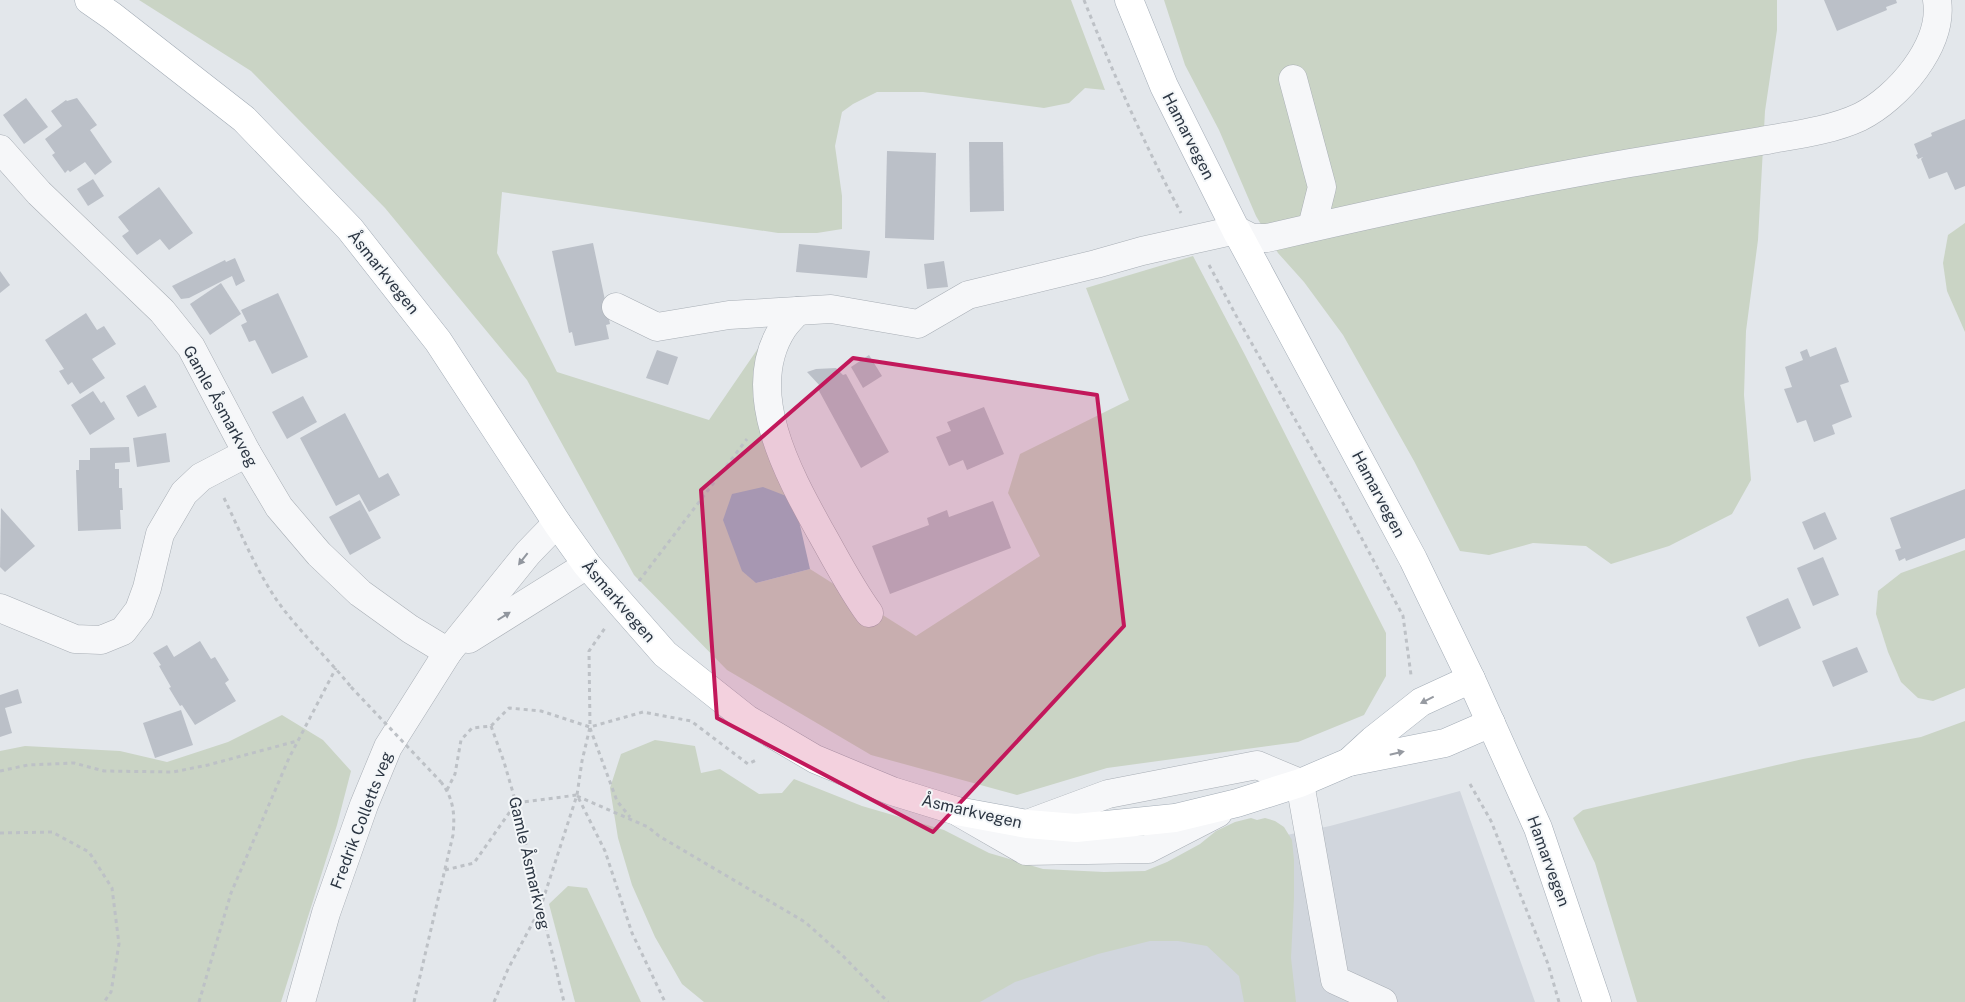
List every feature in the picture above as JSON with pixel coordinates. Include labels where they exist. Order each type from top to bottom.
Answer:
[{"type":"main road","name":"Åsmarkvegen","points":[[89,0],[244,119],[350,229],[438,341],[587,566],[665,654],[747,719],[815,759],[892,791],[957,811],[1027,824],[1076,828],[1175,818],[1237,803],[1300,783],[1349,762],[1444,742],[1491,723]]},
{"type":"main road","name":"Hamarvegen","points":[[1129,0],[1164,86],[1236,230],[1413,559],[1471,680],[1538,828],[1597,1002]]},
{"type":"main road","name":"Åsmarkvegen","points":[[1349,762],[1372,740],[1421,702],[1471,680]]},
{"type":"street","points":[[616,307],[658,327],[729,315],[831,309],[918,324],[968,295],[1142,251],[1236,230],[1252,238],[1267,238],[1312,227],[1614,166],[1803,134],[1859,117],[1872,110],[1898,90],[1918,63],[1934,35],[1938,8],[1937,0]]},
{"type":"street","points":[[1293,79],[1322,187],[1312,227]]},
{"type":"street","name":"Gamle Åsmarkveg","points":[[0,149],[46,200],[162,311],[191,347],[278,507],[319,554],[360,593],[410,629],[448,652]]},
{"type":"street","points":[[798,310],[783,329],[770,357],[769,408],[780,450],[794,484],[856,596],[869,613]]},
{"type":"street","points":[[0,608],[75,639],[101,640],[123,631],[139,610],[147,588],[160,534],[184,493],[201,477],[247,453]]},
{"type":"street","name":"Fredrik Colletts veg","points":[[301,1002],[326,913],[364,804],[388,747],[448,652],[528,553],[557,523]]},
{"type":"street","name":"Fredrik Colletts veg","points":[[448,652],[587,566]]},
{"type":"street","points":[[1027,824],[1108,794],[1257,765],[1300,783],[1335,980],[1383,1002]]},
{"type":"street","points":[[957,811],[1026,851],[1148,849],[1237,803]]},
{"type":"path","points":[[1084,0],[1122,93],[1160,174],[1239,321],[1344,505],[1403,616],[1413,684]]},
{"type":"path","points":[[636,586],[769,408]]},
{"type":"path","points":[[214,469],[232,514],[272,592],[287,615],[447,790],[455,815],[453,835],[414,1002]]},
{"type":"path","points":[[494,1002],[508,969],[540,909],[577,796],[582,761],[590,727],[589,651],[608,625]]},
{"type":"path","points":[[198,1002],[231,893],[289,758],[336,668]]},
{"type":"path","points":[[447,790],[455,774],[460,740],[472,728],[491,726],[509,708],[541,711],[590,727],[643,712],[691,721],[748,764],[789,744]]},
{"type":"path","name":"Gamle Åsmarkveg","points":[[491,726],[516,804],[564,1002]]},
{"type":"path","points":[[590,727],[617,801],[630,818]]},
{"type":"path","points":[[0,771],[28,764],[74,764],[104,771],[173,772],[208,766],[298,740]]},
{"type":"path","points":[[1470,784],[1491,821],[1548,964],[1559,1002]]},
{"type":"path","points":[[577,796],[605,851],[632,933],[665,1002]]},
{"type":"path","points":[[445,870],[474,863],[516,804],[577,796],[648,827],[659,836],[805,922],[888,1002]]},
{"type":"path","points":[[0,833],[52,832],[89,852],[112,888],[119,944],[111,992],[104,1002]]},
{"type":"highlighted area","points":[[853,358],[1097,395],[1124,626],[933,832],[717,718],[701,490]]},
{"type":"shaded area","points":[[1460,791],[1535,1002],[948,1002],[1113,882],[1267,839],[1330,826]]},
{"type":"green space","points":[[139,0],[1071,0],[1105,90],[1085,88],[1069,103],[1044,108],[923,92],[877,92],[853,104],[842,112],[835,146],[842,196],[842,229],[817,233],[778,233],[502,192],[497,253],[557,372],[709,420],[759,347],[783,344],[776,415],[794,499],[756,583],[810,569],[916,636],[1040,556],[1008,493],[1020,454],[1129,400],[1086,288],[1193,256],[1386,633],[1386,676],[1364,715],[1298,742],[1107,768],[1017,795],[871,755],[727,670],[634,575],[527,380],[385,208],[251,71]]},
{"type":"green space","points":[[1164,0],[1777,0],[1777,30],[1765,111],[1758,240],[1746,331],[1744,395],[1751,480],[1732,514],[1669,546],[1611,564],[1586,546],[1533,543],[1489,555],[1460,551],[1414,461],[1343,335],[1304,282],[1278,253],[1256,216],[1219,130],[1185,65]]},
{"type":"green space","points":[[1965,223],[1965,332],[1947,291],[1943,263],[1948,235]]},
{"type":"green space","points":[[1965,550],[1965,688],[1933,701],[1918,698],[1901,682],[1888,652],[1876,614],[1878,591],[1901,573]]},
{"type":"green space","points":[[282,715],[323,740],[351,771],[337,825],[281,1002],[0,1002],[0,751],[25,746],[120,751],[167,762],[228,742]]},
{"type":"green space","points":[[1965,721],[1965,1002],[1637,1002],[1595,863],[1573,818],[1583,810],[1803,759],[1921,737]]},
{"type":"green space","points":[[655,740],[695,746],[701,773],[720,769],[759,794],[782,793],[794,779],[862,806],[944,830],[989,853],[1043,869],[1104,872],[1145,871],[1167,862],[1200,844],[1216,831],[1235,822],[1251,818],[1257,820],[1265,818],[1275,821],[1284,827],[1292,840],[1294,898],[1291,958],[1296,1002],[1244,1002],[1239,976],[1207,946],[1178,941],[1150,941],[1098,954],[1015,982],[980,1002],[704,1002],[682,984],[655,937],[632,885],[618,838],[610,788],[621,754]]},
{"type":"green space","points":[[568,886],[587,888],[641,1002],[575,1002],[549,904]]},
{"type":"water","points":[[763,487],[794,499],[810,569],[756,583],[742,571],[723,520],[732,494]]},
{"type":"building","points":[[1824,0],[1896,0],[1897,3],[1886,7],[1887,10],[1837,31]]},
{"type":"building","points":[[26,98],[48,127],[24,144],[3,115]]},
{"type":"building","points":[[77,98],[97,125],[90,130],[112,162],[95,175],[85,162],[70,172],[68,170],[65,173],[52,155],[55,153],[45,139],[62,126],[51,111],[66,100]]},
{"type":"building","points":[[1965,119],[1965,186],[1955,190],[1947,172],[1929,179],[1921,159],[1923,157],[1918,159],[1914,144],[1932,136],[1931,133]]},
{"type":"building","points":[[969,142],[1003,142],[1004,211],[970,212]]},
{"type":"building","points":[[887,151],[936,153],[934,240],[885,238]]},
{"type":"building","points":[[93,179],[104,196],[88,206],[77,189]]},
{"type":"building","points":[[159,187],[193,233],[169,250],[160,239],[137,255],[122,236],[129,231],[118,217]]},
{"type":"building","points":[[593,243],[610,324],[606,325],[609,339],[575,346],[572,332],[569,333],[552,251]]},
{"type":"building","points":[[799,244],[870,251],[867,278],[796,272]]},
{"type":"building","points":[[235,258],[245,281],[236,286],[232,276],[189,298],[181,299],[172,286],[225,260],[226,262]]},
{"type":"building","points":[[944,261],[948,287],[927,289],[924,264]]},
{"type":"building","points":[[0,271],[10,285],[0,293]]},
{"type":"building","points":[[221,283],[241,314],[210,335],[190,304]]},
{"type":"building","points":[[278,293],[308,357],[272,374],[255,340],[249,342],[241,325],[247,322],[241,310]]},
{"type":"building","points":[[86,313],[97,330],[104,326],[116,344],[92,359],[105,378],[80,394],[72,382],[68,385],[59,371],[64,369],[45,340]]},
{"type":"building","points":[[1836,347],[1849,382],[1840,385],[1852,417],[1832,425],[1835,434],[1814,442],[1806,420],[1797,423],[1784,389],[1792,387],[1785,367],[1803,360],[1800,352],[1807,349],[1810,357]]},
{"type":"building","points":[[657,350],[678,357],[668,385],[646,378]]},
{"type":"building","points":[[869,355],[882,376],[863,388],[851,367]]},
{"type":"building","points":[[836,368],[843,375],[846,374],[889,452],[861,468],[818,389],[822,388],[807,372],[816,369]]},
{"type":"building","points":[[145,385],[157,407],[138,417],[126,396]]},
{"type":"building","points":[[93,391],[101,403],[104,401],[115,419],[90,435],[71,405]]},
{"type":"building","points":[[303,396],[317,422],[287,439],[272,412]]},
{"type":"building","points":[[984,407],[1004,454],[967,470],[963,460],[949,466],[936,437],[951,431],[947,422]]},
{"type":"building","points":[[345,413],[379,478],[388,473],[400,495],[369,512],[359,494],[336,506],[300,438]]},
{"type":"building","points":[[166,433],[170,462],[137,467],[133,438]]},
{"type":"building","points":[[129,447],[130,462],[115,463],[115,469],[119,469],[119,488],[122,488],[123,510],[120,510],[121,529],[78,531],[76,470],[79,470],[79,460],[90,460],[90,448]]},
{"type":"building","points":[[1965,489],[1965,538],[1906,561],[1905,558],[1899,561],[1895,550],[1901,548],[1890,518]]},
{"type":"building","points":[[360,500],[381,538],[350,555],[329,517]]},
{"type":"building","points":[[993,501],[1011,548],[890,594],[872,546],[929,525],[927,518],[947,510],[949,517]]},
{"type":"building","points":[[1,508],[35,546],[5,572],[0,567]]},
{"type":"building","points":[[1825,512],[1837,539],[1814,550],[1802,522]]},
{"type":"building","points":[[1823,557],[1839,595],[1813,606],[1797,568]]},
{"type":"building","points":[[1788,598],[1801,628],[1759,647],[1746,617]]},
{"type":"building","points":[[200,641],[211,659],[215,657],[229,680],[225,683],[236,701],[195,725],[169,688],[171,687],[159,666],[161,665],[153,653],[167,645],[174,657]]},
{"type":"building","points":[[1857,647],[1868,672],[1833,687],[1822,661]]},
{"type":"building","points":[[18,689],[22,703],[5,708],[12,733],[0,737],[0,695]]},
{"type":"building","points":[[181,710],[193,745],[155,758],[143,723]]}]
